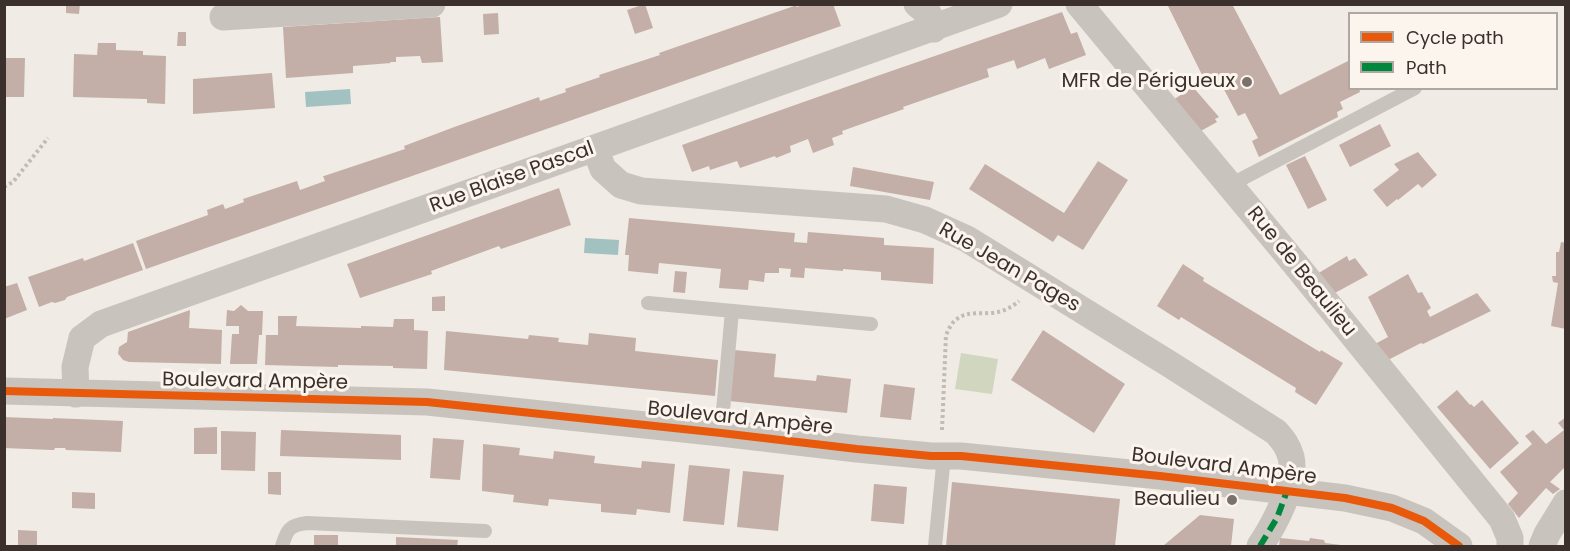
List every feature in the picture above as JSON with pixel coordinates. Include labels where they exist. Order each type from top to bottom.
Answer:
[{"type":"street","points":[[223,17],[432,4]]},
{"type":"street","points":[[917,4],[928,14],[934,29]]},
{"type":"street","name":"Rue Blaise Pascal","points":[[76,394],[75,367],[81,338],[101,324],[999,4]]},
{"type":"street","name":"Rue de Beaulieu","points":[[1079,4],[1230,185],[1502,519],[1510,538],[1510,546]]},
{"type":"street","name":"Rue Jean Pages","points":[[595,148],[603,169],[621,185],[641,191],[886,208],[925,220],[967,239],[1276,432],[1286,444],[1292,464],[1287,492],[1277,518],[1260,546]]},
{"type":"street","name":"Boulevard Ampère","points":[[4,391],[427,402],[857,449],[961,456],[1160,476],[1345,498],[1392,508],[1424,520],[1459,546]]},
{"type":"street","points":[[1542,546],[1566,503]]},
{"type":"lane","points":[[1230,185],[1411,90]]},
{"type":"lane","points":[[648,303],[871,324]]},
{"type":"lane","points":[[721,433],[732,310]]},
{"type":"lane","points":[[935,546],[938,456]]},
{"type":"lane","points":[[282,546],[286,533],[294,524],[307,523],[485,531]]},
{"type":"path","points":[[4,188],[13,182],[48,138]]},
{"type":"path","points":[[938,456],[944,411],[946,335],[952,324],[958,318],[968,314],[998,312],[1010,308],[1035,282]]},
{"type":"green space","points":[[961,353],[998,359],[992,394],[955,389]]},
{"type":"water","points":[[350,89],[351,104],[306,107],[305,92]]},
{"type":"water","points":[[585,238],[619,240],[618,255],[584,253]]},
{"type":"building","points":[[66,4],[80,4],[79,14],[66,13]]},
{"type":"building","points":[[645,4],[653,28],[635,34],[627,10]]},
{"type":"building","points":[[804,4],[833,4],[841,26],[146,269],[136,241],[208,215],[207,210],[223,204],[225,209],[244,202],[243,199],[297,181],[300,190],[325,181],[323,176],[405,149],[404,146],[457,126],[539,97],[540,101],[566,92],[565,89],[600,77],[599,75]]},
{"type":"building","name":"MFR de Périgueux","points":[[1167,4],[1232,4],[1280,95],[1348,61],[1348,90],[1360,90],[1360,92],[1340,102],[1343,109],[1337,112],[1338,117],[1259,157],[1252,141],[1258,138],[1245,113],[1238,116],[1219,80],[1207,85]]},
{"type":"building","points":[[1062,12],[1071,34],[1077,32],[1086,55],[1049,69],[1045,58],[1017,69],[1014,60],[987,69],[989,77],[842,131],[843,134],[832,138],[834,145],[813,153],[808,139],[790,146],[791,152],[776,158],[775,156],[740,168],[737,161],[710,170],[709,166],[692,172],[682,145]]},
{"type":"building","points":[[498,13],[499,34],[484,35],[483,14]]},
{"type":"building","points":[[440,17],[443,62],[422,63],[420,56],[396,57],[396,62],[353,66],[353,73],[286,78],[283,27]]},
{"type":"building","points":[[178,32],[186,32],[186,46],[177,46]]},
{"type":"building","points":[[98,43],[116,43],[116,50],[143,51],[143,55],[166,56],[165,104],[147,103],[147,99],[73,97],[74,54],[97,55]]},
{"type":"building","points":[[4,58],[25,58],[24,97],[4,97]]},
{"type":"building","points":[[272,73],[275,108],[193,114],[193,79]]},
{"type":"building","points":[[1193,87],[1219,117],[1215,119],[1217,122],[1199,132],[1173,100]]},
{"type":"building","points":[[1380,124],[1391,146],[1350,167],[1339,145]]},
{"type":"building","points":[[1418,152],[1437,175],[1422,188],[1418,184],[1387,207],[1373,190],[1399,170],[1394,164]]},
{"type":"building","points":[[1305,156],[1327,200],[1308,209],[1286,165]]},
{"type":"building","points":[[1098,161],[1128,180],[1083,250],[1058,235],[1053,242],[969,189],[985,164],[1064,213]]},
{"type":"building","points":[[853,167],[934,182],[930,200],[850,186]]},
{"type":"building","points":[[559,188],[571,225],[501,249],[499,246],[431,271],[432,274],[360,298],[347,264]]},
{"type":"building","points":[[629,218],[795,233],[794,242],[807,243],[808,232],[884,238],[884,245],[934,248],[933,284],[881,280],[881,272],[843,269],[843,271],[805,268],[804,278],[790,277],[791,269],[779,268],[779,273],[765,273],[764,282],[749,280],[748,290],[719,288],[721,269],[659,263],[658,274],[628,271],[629,255],[625,255]]},
{"type":"building","points":[[1561,242],[1566,243],[1566,329],[1551,326],[1558,283],[1553,282],[1552,276],[1556,276],[1556,252],[1559,252]]},
{"type":"building","points":[[133,243],[143,270],[67,297],[65,300],[39,307],[28,277],[83,258],[84,261]]},
{"type":"building","points":[[1347,256],[1349,261],[1355,258],[1368,275],[1333,294],[1317,274]]},
{"type":"building","points":[[1183,264],[1204,278],[1203,281],[1320,352],[1321,350],[1343,363],[1316,405],[1295,392],[1296,388],[1181,317],[1179,320],[1157,306]]},
{"type":"building","points":[[675,271],[687,272],[685,293],[673,292]]},
{"type":"building","points":[[1408,274],[1418,293],[1422,292],[1431,308],[1427,311],[1430,317],[1477,293],[1491,311],[1388,360],[1375,344],[1388,337],[1368,297]]},
{"type":"building","points":[[17,283],[27,310],[4,319],[4,287]]},
{"type":"building","points":[[445,296],[445,311],[432,311],[432,297]]},
{"type":"building","points":[[241,305],[248,311],[263,311],[257,364],[230,364],[232,334],[239,334],[239,326],[226,326],[227,310],[234,311]]},
{"type":"building","points":[[190,310],[189,328],[222,330],[221,364],[129,362],[123,360],[118,354],[119,347],[127,342],[128,332]]},
{"type":"building","points":[[278,316],[297,316],[296,326],[361,328],[361,326],[393,327],[394,319],[414,319],[414,330],[428,331],[427,369],[393,368],[393,366],[265,365],[266,335],[278,335]]},
{"type":"building","points":[[1043,330],[1125,384],[1094,433],[1011,380]]},
{"type":"building","points":[[446,331],[528,339],[529,335],[559,338],[558,342],[588,345],[589,333],[636,338],[635,351],[718,360],[715,396],[444,370]]},
{"type":"building","points":[[734,350],[776,354],[774,377],[816,381],[817,375],[851,379],[847,413],[729,401]]},
{"type":"building","points":[[884,384],[915,388],[911,420],[880,417]]},
{"type":"building","points":[[1457,390],[1474,407],[1482,400],[1519,443],[1490,469],[1437,407]]},
{"type":"building","points":[[4,417],[123,421],[121,452],[66,450],[65,448],[52,450],[4,448]]},
{"type":"building","points":[[1566,417],[1566,466],[1550,482],[1560,489],[1553,494],[1546,488],[1519,518],[1508,504],[1518,493],[1500,472],[1532,444],[1525,436],[1533,430],[1546,444],[1564,430],[1558,423]]},
{"type":"building","points":[[217,427],[217,454],[194,454],[194,428]]},
{"type":"building","points":[[281,430],[401,435],[401,460],[280,456]]},
{"type":"building","points":[[221,431],[256,432],[255,471],[221,470]]},
{"type":"building","points":[[433,438],[464,440],[460,480],[430,478]]},
{"type":"building","points":[[483,444],[520,448],[519,455],[553,459],[554,451],[595,456],[594,463],[641,468],[642,461],[675,464],[670,513],[637,509],[636,515],[601,512],[601,504],[549,499],[548,506],[513,502],[514,495],[482,491]]},
{"type":"building","points":[[689,465],[730,469],[724,525],[683,521]]},
{"type":"building","points":[[743,471],[784,475],[778,531],[737,527]]},
{"type":"building","points":[[268,472],[281,472],[281,495],[268,494]]},
{"type":"building","points":[[952,482],[1120,499],[1115,546],[946,546]]},
{"type":"building","points":[[874,484],[907,487],[904,524],[871,521]]},
{"type":"building","points":[[72,492],[95,493],[95,509],[72,508]]},
{"type":"building","points":[[1200,515],[1234,519],[1231,546],[1163,546]]},
{"type":"building","points":[[18,530],[37,531],[37,546],[18,546]]},
{"type":"building","points":[[314,535],[338,535],[338,546],[314,546]]},
{"type":"building","points":[[396,537],[458,540],[457,546],[396,546]]},
{"type":"building","points":[[1280,538],[1309,541],[1310,538],[1341,545],[1279,546]]},
{"type":"marked path","points":[[1260,546],[1277,518],[1287,491]]},
{"type":"cycle path","points":[[4,391],[427,402],[857,449],[931,456],[961,456],[1160,476],[1345,498],[1392,508],[1424,521],[1459,546]]},
{"type":"place","name":"MFR de Périgueux","points":[[1247,82]]},
{"type":"place","name":"Beaulieu","points":[[1232,500]]}]
